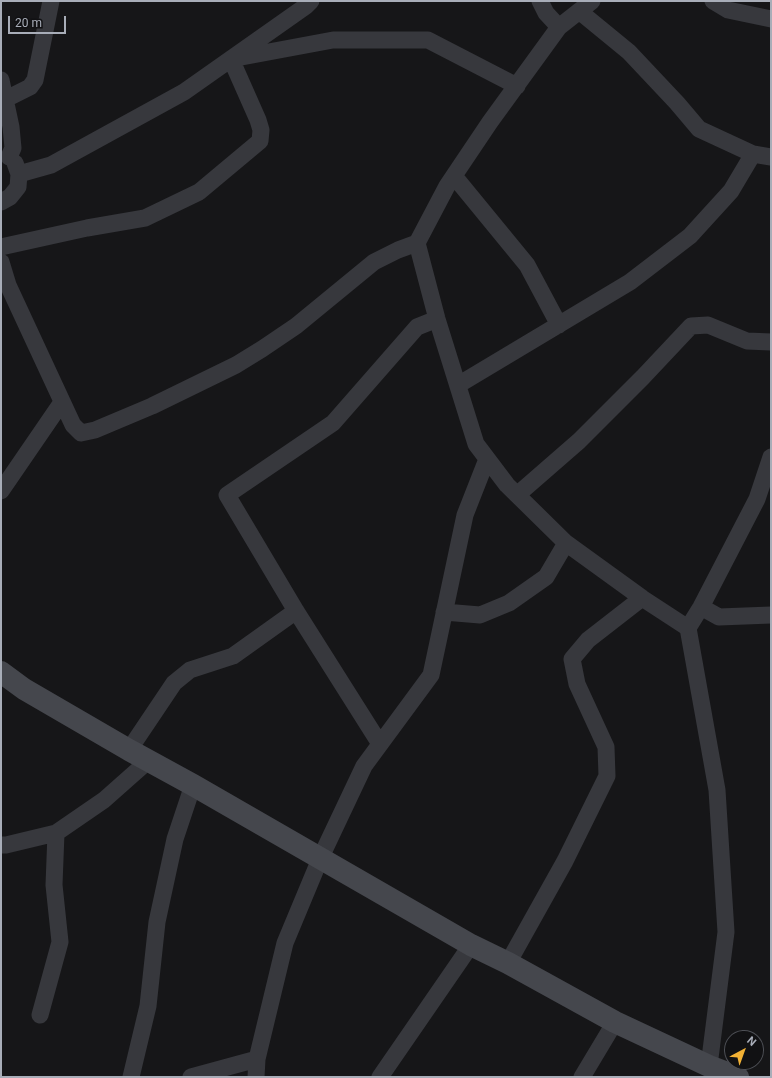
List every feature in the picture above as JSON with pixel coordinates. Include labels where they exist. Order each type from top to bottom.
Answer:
[{"type":"main road","points":[[1,672],[24,689],[129,750],[193,785],[471,945],[508,963],[615,1022],[709,1066],[738,1077]]},
{"type":"street","points":[[6,99],[30,87],[34,80],[51,1]]},
{"type":"street","points":[[19,174],[51,165],[184,92],[311,1]]},
{"type":"street","points":[[540,1],[546,13],[559,27]]},
{"type":"street","points":[[713,1],[728,10],[771,19]]},
{"type":"street","points":[[688,628],[642,598],[566,543],[507,485],[476,444],[437,319],[417,244],[447,186],[517,86],[559,27],[585,6],[677,103],[699,129],[753,154],[771,157]]},
{"type":"street","points":[[231,59],[333,40],[428,40],[517,86]]},
{"type":"street","points":[[1,247],[87,228],[144,218],[199,192],[260,141],[261,130],[258,120],[231,59]]},
{"type":"street","points":[[1,80],[11,127],[13,148],[5,156],[16,165],[19,174],[18,187],[15,193],[1,202]]},
{"type":"street","points":[[458,385],[630,282],[690,236],[731,192],[753,154]]},
{"type":"street","points":[[454,176],[527,266],[559,325]]},
{"type":"street","points":[[1,262],[8,285],[62,402],[73,425],[82,433],[95,430],[152,406],[236,365],[296,326],[374,262],[398,250],[417,244]]},
{"type":"street","points":[[380,744],[296,611],[227,495],[334,423],[417,327],[437,319]]},
{"type":"street","points":[[517,495],[579,441],[691,326],[708,324],[747,341],[771,342]]},
{"type":"street","points":[[1,491],[62,402]]},
{"type":"street","points":[[709,1066],[726,932],[717,790],[688,628],[701,607],[758,499],[771,458]]},
{"type":"street","points":[[256,1077],[257,1059],[285,943],[320,859],[364,766],[431,675],[465,515],[487,459]]},
{"type":"street","points":[[444,612],[480,615],[509,603],[546,577],[566,543]]},
{"type":"street","points":[[508,963],[565,860],[607,776],[606,747],[577,684],[572,659],[588,640],[642,598]]},
{"type":"street","points":[[701,607],[719,617],[771,615]]},
{"type":"street","points":[[129,750],[174,683],[190,670],[232,656],[296,611]]},
{"type":"street","points":[[1,845],[56,833],[104,800],[148,761]]},
{"type":"street","points":[[131,1077],[148,1006],[157,922],[175,839],[193,785]]},
{"type":"street","points":[[40,1015],[60,942],[54,885],[56,833]]},
{"type":"street","points":[[380,1077],[471,945]]},
{"type":"street","points":[[582,1077],[615,1022]]},
{"type":"street","points":[[191,1077],[257,1059]]}]
